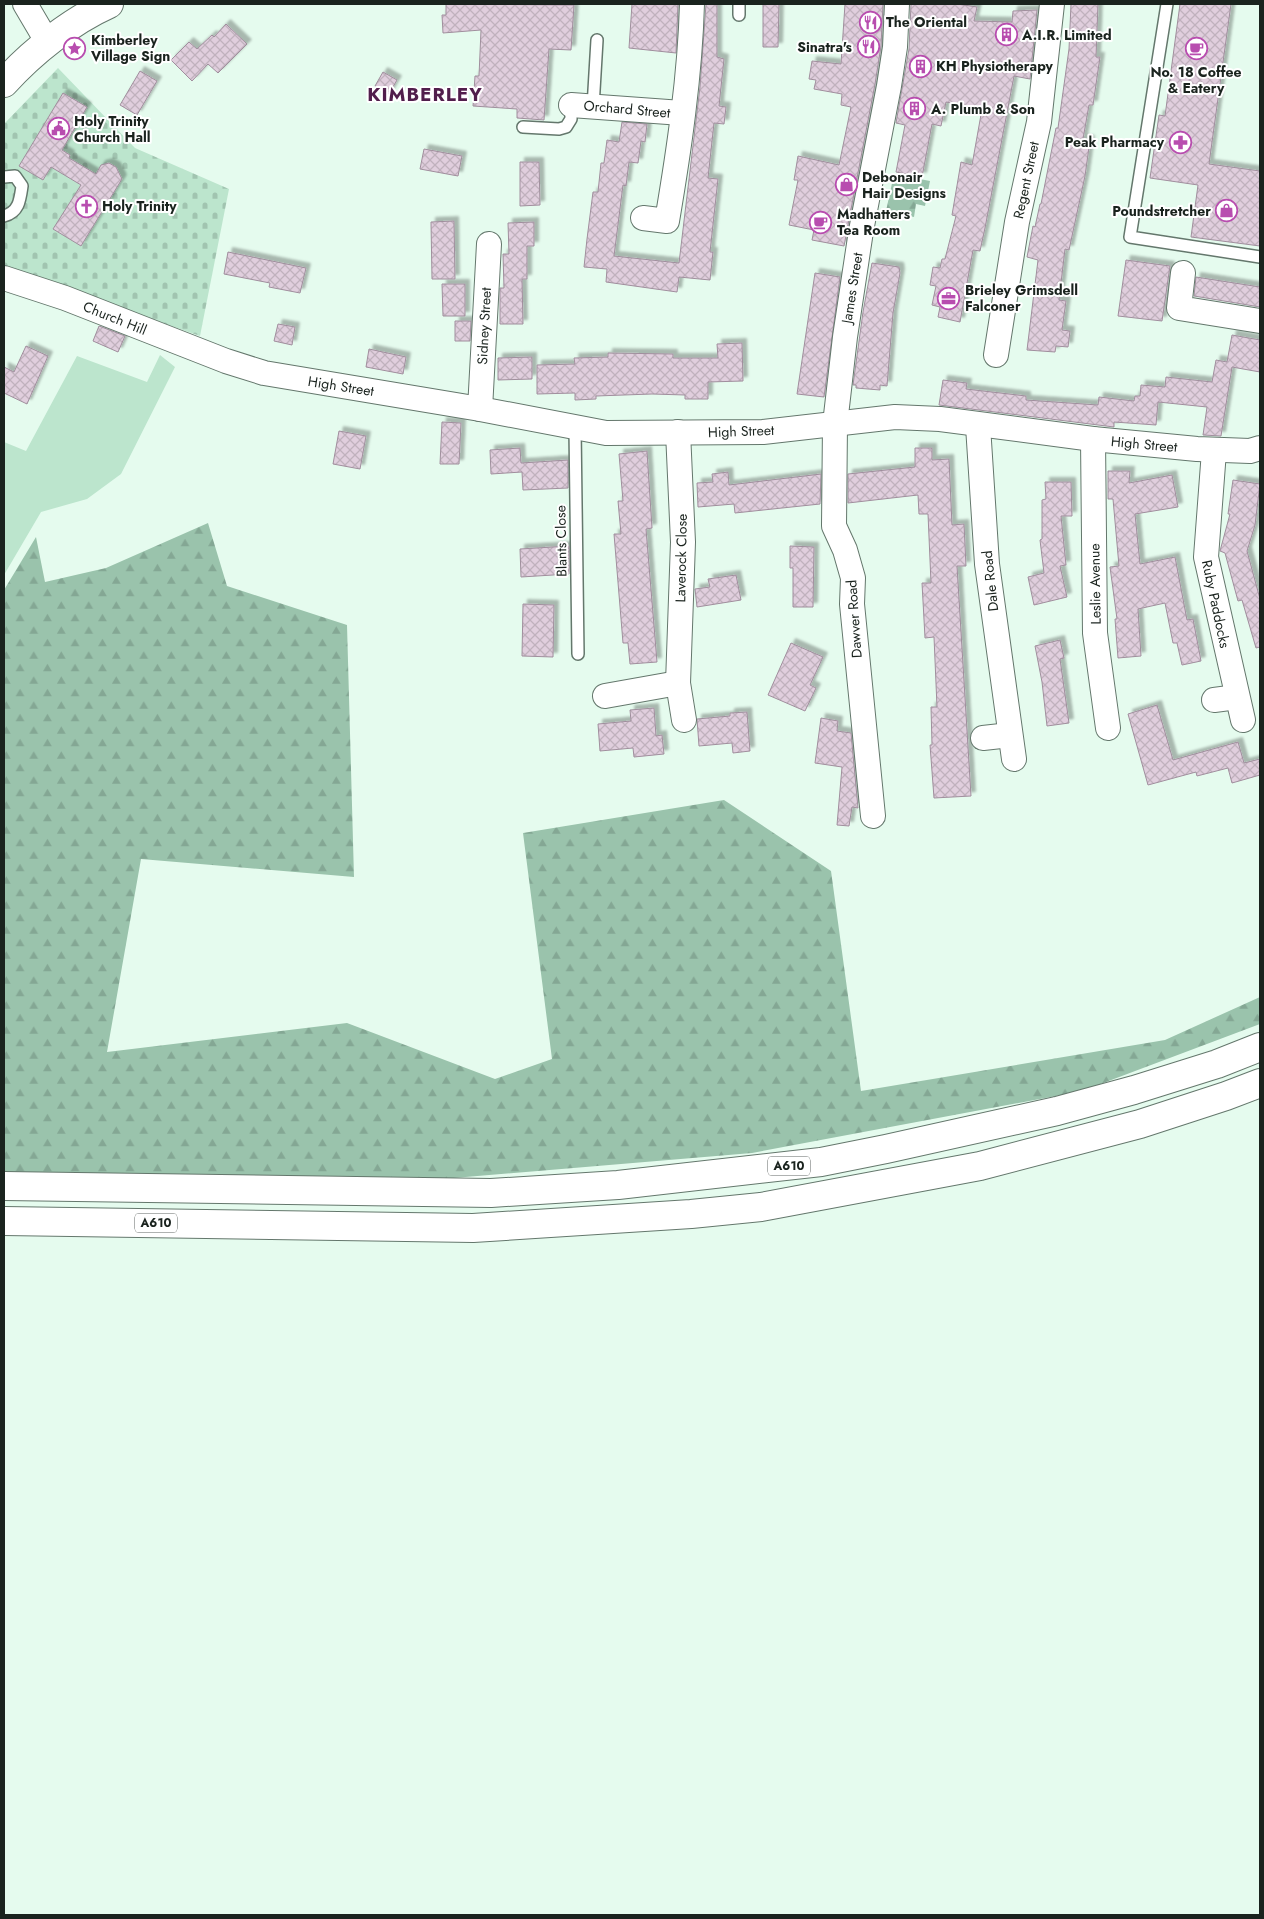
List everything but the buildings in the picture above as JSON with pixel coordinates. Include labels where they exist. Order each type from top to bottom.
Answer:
[{"type":"main road","points":[[4,84],[48,43],[107,5]]},
{"type":"main road","name":"A610","points":[[4,1186],[491,1193],[637,1183],[821,1162],[904,1145],[1057,1111],[1217,1064],[1260,1046]]},
{"type":"main road","name":"A610","points":[[4,1221],[473,1228],[760,1207],[980,1166],[1140,1124],[1260,1083]]},
{"type":"street","points":[[24,4],[48,43]]},
{"type":"street","name":"Orchard Street","points":[[643,218],[667,221],[682,113],[692,4]]},
{"type":"street","name":"James Street","points":[[835,424],[844,337],[861,231],[895,47],[897,4]]},
{"type":"street","name":"Regent Street","points":[[996,355],[1017,222],[1039,122],[1052,4]]},
{"type":"street","name":"Orchard Street","points":[[582,106],[682,113]]},
{"type":"street","name":"Sidney Street","points":[[480,408],[488,244]]},
{"type":"street","points":[[1183,273],[1179,308],[1260,321]]},
{"type":"street","name":"Church Hill","points":[[4,278],[65,298],[226,361]]},
{"type":"street","name":"High Street","points":[[226,361],[264,373],[480,408],[606,434],[763,432],[895,417],[940,419],[978,426],[1093,440],[1214,451],[1250,451],[1260,448]]},
{"type":"street","name":"Dawver Road","points":[[835,424],[834,526],[845,550],[853,578],[852,604],[873,816]]},
{"type":"street","name":"Dale Road","points":[[978,426],[987,564],[1014,759]]},
{"type":"street","name":"Laverock Close","points":[[678,432],[683,542],[678,683],[684,720]]},
{"type":"street","name":"Leslie Avenue","points":[[1093,440],[1095,633],[1108,728]]},
{"type":"street","name":"Ruby Paddocks","points":[[1214,451],[1206,557],[1225,699],[1243,720]]},
{"type":"street","points":[[605,696],[678,683]]},
{"type":"street","points":[[983,738],[1010,734]]},
{"type":"lane","points":[[1167,4],[1130,237],[1260,257]]},
{"type":"lane","points":[[523,127],[559,129],[566,127],[582,106],[597,40]]},
{"type":"lane","points":[[4,177],[15,176],[22,186],[20,204],[11,214],[4,216]]},
{"type":"lane","name":"Blants Close","points":[[575,428],[578,654]]},
{"type":"green space","points":[[58,68],[135,148],[229,189],[200,336],[4,267],[4,124]]},
{"type":"green space","points":[[894,174],[930,181],[925,206],[916,204],[914,217],[886,211]]},
{"type":"green space","points":[[160,355],[175,367],[121,474],[87,499],[41,512],[4,575],[4,442],[26,451],[77,356],[147,382]]},
{"type":"green space","points":[[208,523],[227,586],[347,625],[354,877],[141,859],[107,1052],[347,1023],[495,1079],[552,1059],[523,833],[724,800],[831,871],[861,1091],[1165,1040],[1260,997],[1260,1024],[1082,1091],[752,1153],[430,1180],[4,1173],[4,590],[36,537],[45,582],[106,568]]},
{"type":"place","name":"The Oriental","points":[[870,22]]},
{"type":"place","name":"A.I.R. Limited","points":[[1006,35]]},
{"type":"place","name":"Sinatra's","points":[[868,47]]},
{"type":"place","name":"Kimberley Village Sign","points":[[75,48]]},
{"type":"place","name":"No. 18 Coffee & Eatery","points":[[1196,49]]},
{"type":"place","name":"KH Physiotherapy","points":[[920,66]]},
{"type":"place","name":"A. Plumb & Son","points":[[915,109]]},
{"type":"place","name":"Holy Trinity Church Hall","points":[[58,129]]},
{"type":"place","name":"Peak Pharmacy","points":[[1180,142]]},
{"type":"place","name":"Debonair Hair Designs","points":[[846,185]]},
{"type":"place","name":"Holy Trinity","points":[[86,206]]},
{"type":"place","name":"Poundstretcher","points":[[1227,211]]},
{"type":"place","name":"Madhatters Tea Room","points":[[821,222]]},
{"type":"place","name":"Brieley Grimsdell Falconer","points":[[949,298]]},
{"type":"district","name":"KIMBERLEY","points":[[425,94]]}]
